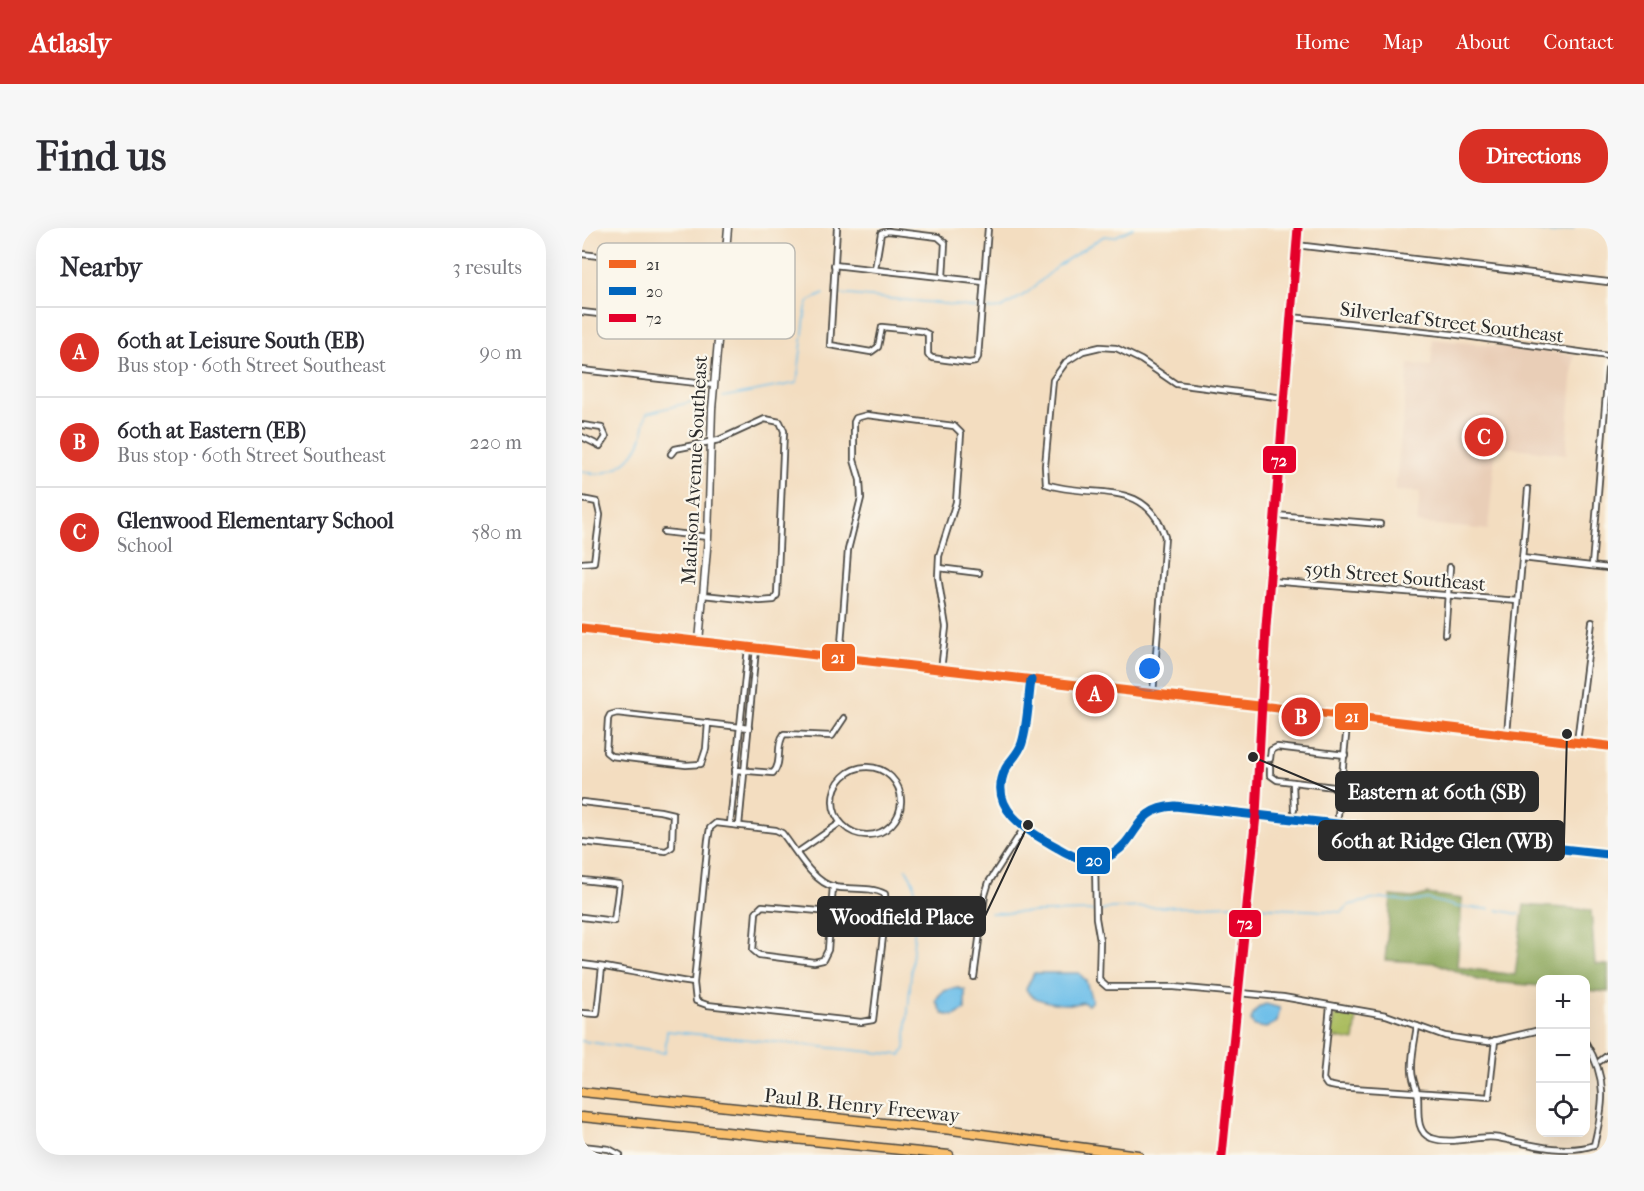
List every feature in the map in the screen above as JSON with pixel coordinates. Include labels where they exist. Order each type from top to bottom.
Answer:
[{"type":"highway","name":"Paul B. Henry Freeway","points":[[582,1092],[952,1130],[1138,1155]]},
{"type":"highway","name":"Paul B. Henry Freeway","points":[[582,1117],[949,1155]]},
{"type":"main road","points":[[582,628],[1608,746]]},
{"type":"street","name":"Madison Avenue Southeast","points":[[727,243],[728,228]]},
{"type":"street","points":[[837,228],[830,345],[871,352],[878,347],[882,327],[902,329],[928,334],[928,355],[932,358],[975,362],[978,357],[988,228]]},
{"type":"street","points":[[1222,1155],[1256,815],[1270,581],[1298,228]]},
{"type":"street","points":[[875,269],[881,233],[888,231],[938,237],[945,243],[943,277]]},
{"type":"street","points":[[1296,245],[1608,282]]},
{"type":"street","points":[[582,254],[597,256]]},
{"type":"street","points":[[834,265],[984,282]]},
{"type":"street","points":[[582,312],[597,314]]},
{"type":"street","name":"Silverleaf Street Southeast","points":[[1291,317],[1451,334],[1608,356]]},
{"type":"street","name":"Madison Avenue Southeast","points":[[699,642],[708,537],[718,339]]},
{"type":"street","points":[[1153,694],[1165,537],[1160,524],[1148,507],[1127,495],[1046,484],[1045,466],[1053,380],[1073,356],[1092,348],[1108,347],[1133,356],[1176,384],[1284,398]]},
{"type":"street","points":[[582,370],[714,385]]},
{"type":"street","points":[[1592,566],[1608,370]]},
{"type":"street","points":[[840,658],[848,550],[861,498],[853,438],[856,418],[867,416],[954,426],[961,434],[956,502],[939,556],[946,627],[941,670]]},
{"type":"street","points":[[671,454],[675,449],[711,443],[730,436],[759,421],[770,419],[780,422],[784,439],[777,595],[774,600],[760,601],[703,595]]},
{"type":"street","points":[[582,425],[602,428],[606,437],[600,446],[582,437]]},
{"type":"street","points":[[1508,734],[1528,489]]},
{"type":"street","points":[[582,499],[597,502],[600,515],[594,562],[582,563]]},
{"type":"street","points":[[1275,515],[1380,524]]},
{"type":"street","points":[[664,532],[708,537]]},
{"type":"street","points":[[1522,558],[1608,568]]},
{"type":"street","points":[[1445,634],[1450,567]]},
{"type":"street","points":[[939,568],[979,573]]},
{"type":"street","name":"59th Street Southeast","points":[[1270,581],[1518,601]]},
{"type":"street","points":[[1577,742],[1592,622]]},
{"type":"street","points":[[730,824],[748,648]]},
{"type":"street","points":[[739,825],[756,648]]},
{"type":"street","points":[[1031,680],[1022,742],[1005,769],[1001,785],[1005,805],[1024,828],[1070,855],[1095,861],[1115,853],[1145,815],[1159,807],[1195,807],[1608,854]]},
{"type":"street","points":[[708,723],[706,749],[700,764],[675,764],[611,756],[606,752],[607,724],[610,715],[643,715],[708,723],[748,728]]},
{"type":"street","points":[[1338,815],[1348,716]]},
{"type":"street","points":[[735,770],[773,773],[777,769],[780,739],[784,734],[832,736],[844,717]]},
{"type":"street","points":[[1260,761],[1270,759],[1271,750],[1277,747],[1345,755]]},
{"type":"street","points":[[1260,761],[1270,766],[1272,778],[1342,788]]},
{"type":"street","points":[[859,768],[879,768],[896,782],[901,794],[901,806],[896,819],[888,828],[866,834],[855,832],[840,822],[835,810],[834,793],[837,785],[851,771],[859,768]]},
{"type":"street","points":[[1293,782],[1294,810]]},
{"type":"street","points":[[582,802],[673,814],[672,847],[661,851],[582,842]]},
{"type":"street","points":[[798,852],[840,822]]},
{"type":"street","points":[[730,824],[776,830],[798,852],[820,881],[833,886],[877,890],[886,896],[876,1015],[873,1020],[861,1022],[707,1005],[696,1001],[694,983],[708,840],[713,826],[730,824]]},
{"type":"street","points":[[974,977],[985,895],[989,882],[1024,828]]},
{"type":"street","points":[[1095,861],[1096,918],[1100,941],[1099,980],[1107,987],[1174,987],[1283,997],[1386,1015],[1445,1036],[1470,1040],[1496,1040],[1536,1031]]},
{"type":"street","points":[[582,880],[619,884],[614,921],[582,917]]},
{"type":"street","points":[[831,912],[766,905],[759,908],[753,946],[755,953],[814,962],[823,960],[828,950],[831,912],[833,886]]},
{"type":"street","points":[[582,964],[694,983]]},
{"type":"street","points":[[582,1013],[597,1014],[602,967]]},
{"type":"street","points":[[1330,1006],[1324,1083],[1337,1087],[1489,1097],[1496,1040]]},
{"type":"street","points":[[1417,1026],[1411,1069],[1418,1094],[1419,1123],[1424,1133],[1431,1138],[1464,1142],[1499,1138],[1530,1147],[1580,1149],[1594,1145],[1605,1090],[1600,1061],[1590,1048]]},
{"type":"street","points":[[1600,1061],[1608,1055]]},
{"type":"street","points":[[582,1146],[609,1149],[620,1155]]},
{"type":"shaded area","points":[[1433,339],[1574,355],[1566,454],[1496,446],[1488,530],[1417,523],[1420,492],[1395,491],[1409,364],[1431,366]]},
{"type":"green space","points":[[1427,894],[1462,899],[1457,967],[1515,975],[1524,905],[1591,910],[1595,964],[1608,965],[1608,992],[1590,990],[1590,975],[1536,975],[1536,986],[1480,981],[1436,963],[1385,960],[1391,896],[1413,898]]},
{"type":"green space","points":[[1335,1014],[1357,1017],[1354,1041],[1331,1037]]},
{"type":"water","points":[[1034,973],[1079,973],[1086,981],[1092,1001],[1088,1005],[1083,1002],[1061,1004],[1036,998],[1026,989]]},
{"type":"water","points":[[958,988],[965,990],[965,1010],[954,1016],[943,1014],[936,1001],[938,997],[944,991]]},
{"type":"water","points":[[1266,1004],[1280,1008],[1277,1022],[1266,1028],[1254,1026],[1251,1021],[1253,1015],[1258,1008]]},
{"type":"waterway","points":[[988,309],[1002,308],[1027,293],[1059,265],[1104,236],[1114,237],[1133,228]]},
{"type":"waterway","points":[[1511,228],[1554,233],[1574,228]]},
{"type":"waterway","points":[[723,397],[797,383],[806,308],[809,301],[824,294]]},
{"type":"waterway","points":[[839,294],[977,308]]},
{"type":"waterway","points":[[582,471],[601,473],[610,471],[627,461],[642,437],[647,413],[703,399]]},
{"type":"waterway","points":[[582,1041],[665,1053],[667,1031],[901,1055],[905,1049],[917,899],[913,881],[906,869]]},
{"type":"waterway","points":[[1257,907],[1342,912],[1349,905],[1381,898],[1412,902],[1427,899],[1458,907],[1489,909]]},
{"type":"waterway","points":[[1101,911],[1111,908],[1236,905]]},
{"type":"waterway","points":[[1497,910],[1519,914]]},
{"type":"waterway","points":[[990,913],[1094,911]]},
{"type":"waterway","points":[[917,915],[973,913]]},
{"type":"transit line","name":"72","points":[[1222,1155],[1256,815],[1266,627],[1298,228]]},
{"type":"transit line","name":"21","points":[[582,628],[1608,746]]},
{"type":"transit line","name":"20","points":[[1031,680],[1024,736],[1019,751],[1005,770],[1001,784],[1002,797],[1006,808],[1024,827],[1078,858],[1085,860],[1106,858],[1122,847],[1144,818],[1162,808],[1175,806],[1608,854]]},
{"type":"place","name":"Glenwood Elementary School","points":[[1484,437]]},
{"type":"place","name":"60th at Leisure South (EB)","points":[[1095,694]]},
{"type":"place","name":"60th at Eastern (EB)","points":[[1301,717]]},
{"type":"place","name":"60th at Ridge Glen (WB)","points":[[1567,734]]},
{"type":"place","name":"Eastern at 60th (SB)","points":[[1253,757]]},
{"type":"place","name":"Woodfield Place","points":[[1028,825]]}]
